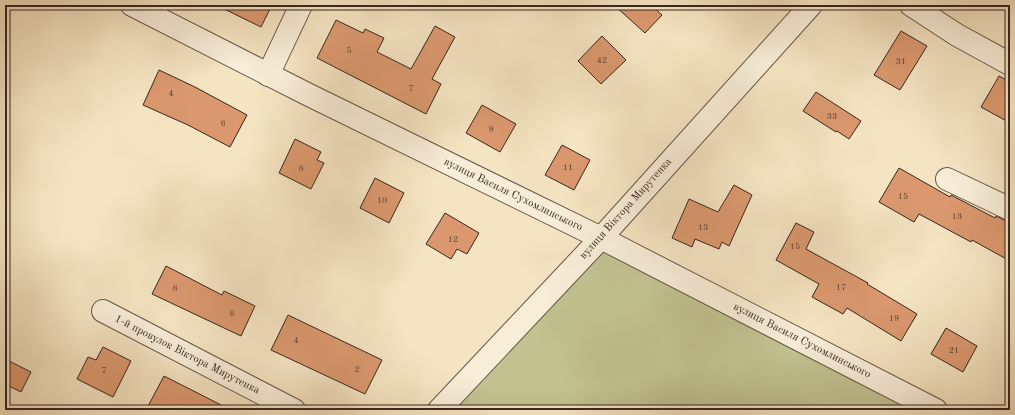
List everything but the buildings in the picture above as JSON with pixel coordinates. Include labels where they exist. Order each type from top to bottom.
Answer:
[{"type":"street","name":"вулиця Василя Сухомлинського","points":[[132,5],[268,74],[601,238],[936,410]]},
{"type":"street","points":[[268,74],[301,5]]},
{"type":"street","name":"вулиця Віктора Мирутенка","points":[[439,410],[601,238],[811,5]]},
{"type":"street","points":[[911,5],[957,35],[1010,64]]},
{"type":"street","points":[[947,179],[1010,209]]},
{"type":"street","name":"1-й провулок Віктора Мирутенка","points":[[103,311],[294,410]]},
{"type":"green space","points":[[594,241],[920,410],[442,410]]}]
